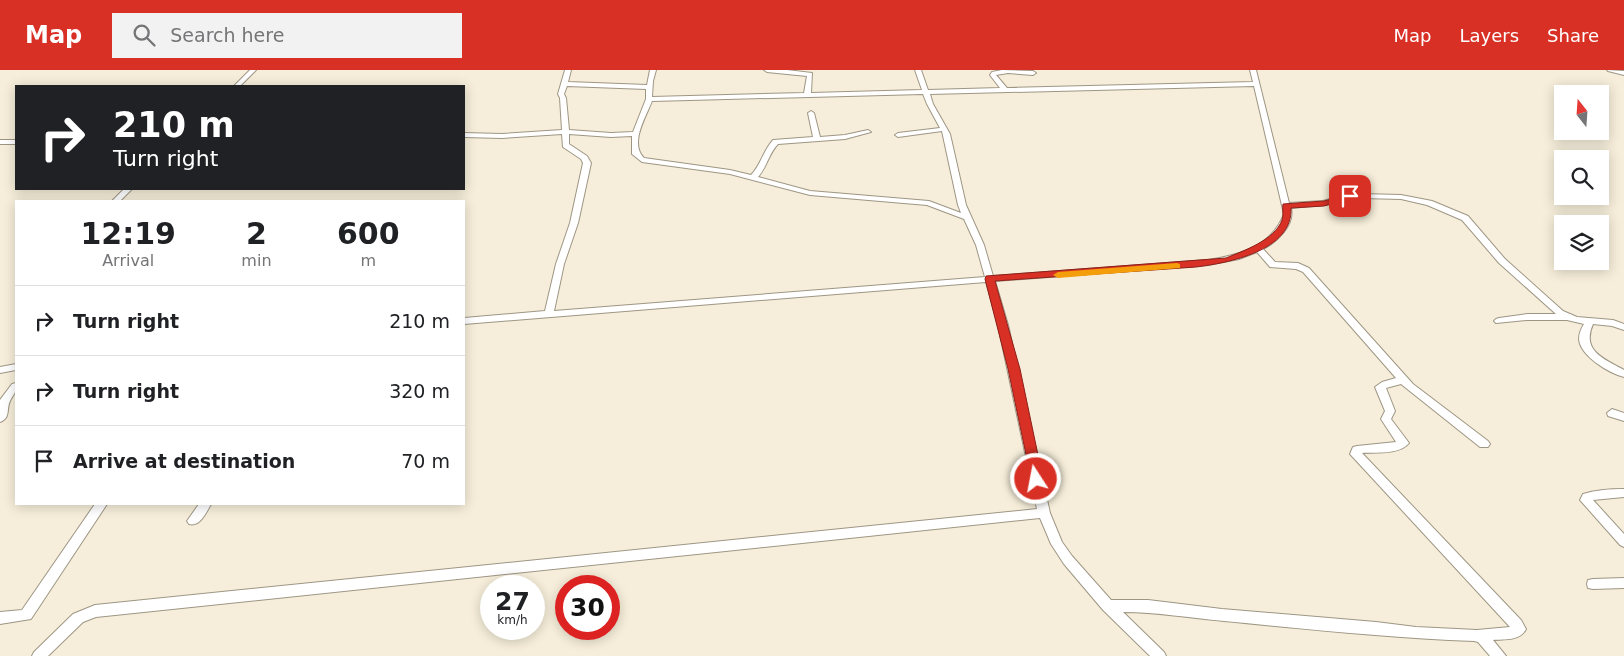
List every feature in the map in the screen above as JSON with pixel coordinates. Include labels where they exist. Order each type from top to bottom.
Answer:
[{"type":"street","points":[[238,85],[253,70]]},
{"type":"street","points":[[547,313],[560,264],[574,223],[586,163],[584,158],[568,148],[561,94],[568,70]]},
{"type":"street","points":[[653,70],[648,99],[635,134],[636,154],[642,160],[709,169],[810,193],[918,201],[929,203],[968,218]]},
{"type":"street","points":[[767,70],[810,74],[807,96]]},
{"type":"street","points":[[918,70],[930,104],[945,129],[962,206],[980,245],[990,279],[1014,369],[1044,513],[1058,544],[1068,560],[1108,606],[1159,656]]},
{"type":"street","points":[[465,321],[547,313],[1213,263],[1242,256],[1258,249],[1282,228],[1287,220],[1287,206],[1253,70]]},
{"type":"street","points":[[1610,70],[1624,73]]},
{"type":"street","points":[[1005,90],[993,75],[994,72],[1033,71],[1043,89]]},
{"type":"street","points":[[565,84],[650,87]]},
{"type":"street","points":[[648,99],[1256,84]]},
{"type":"street","points":[[811,112],[817,139]]},
{"type":"street","points":[[898,134],[945,129]]},
{"type":"street","points":[[465,135],[502,136],[565,132],[611,135],[635,134]]},
{"type":"street","points":[[753,178],[761,169],[769,149],[779,141],[817,139],[868,132]]},
{"type":"street","points":[[0,142],[15,142]]},
{"type":"street","points":[[117,200],[127,190]]},
{"type":"street","points":[[1287,206],[1324,203],[1344,197],[1390,196],[1423,201],[1457,214],[1470,224],[1502,261],[1554,308],[1568,317]]},
{"type":"street","points":[[1258,249],[1273,265],[1298,266],[1306,270],[1403,380],[1484,444]]},
{"type":"street","points":[[1499,321],[1568,317],[1589,322],[1613,323],[1624,327]]},
{"type":"street","points":[[1589,322],[1584,329],[1583,338],[1587,350],[1624,374]]},
{"type":"street","points":[[0,370],[15,367]]},
{"type":"street","points":[[1108,606],[1148,606],[1222,615],[1416,633],[1479,635],[1512,633],[1519,629],[1356,454],[1357,450],[1362,448],[1398,446],[1403,443],[1386,419],[1390,411],[1380,387],[1403,380]]},
{"type":"street","points":[[0,418],[3,414],[4,402],[15,387]]},
{"type":"street","points":[[1612,412],[1624,417]]},
{"type":"street","points":[[1624,493],[1593,495],[1586,500],[1624,542]]},
{"type":"street","points":[[0,618],[26,614],[99,505]]},
{"type":"street","points":[[193,522],[204,505]]},
{"type":"street","points":[[39,656],[78,618],[95,611],[1044,513]]},
{"type":"street","points":[[1593,584],[1624,582]]},
{"type":"street","points":[[1479,635],[1488,642],[1499,656]]},
{"type":"slow traffic","points":[[1058,275],[1177,266]]},
{"type":"route","points":[[1036,479],[1014,369],[990,279],[1213,263],[1228,260],[1258,249],[1277,234],[1287,220],[1287,206],[1324,203],[1350,196]]}]
